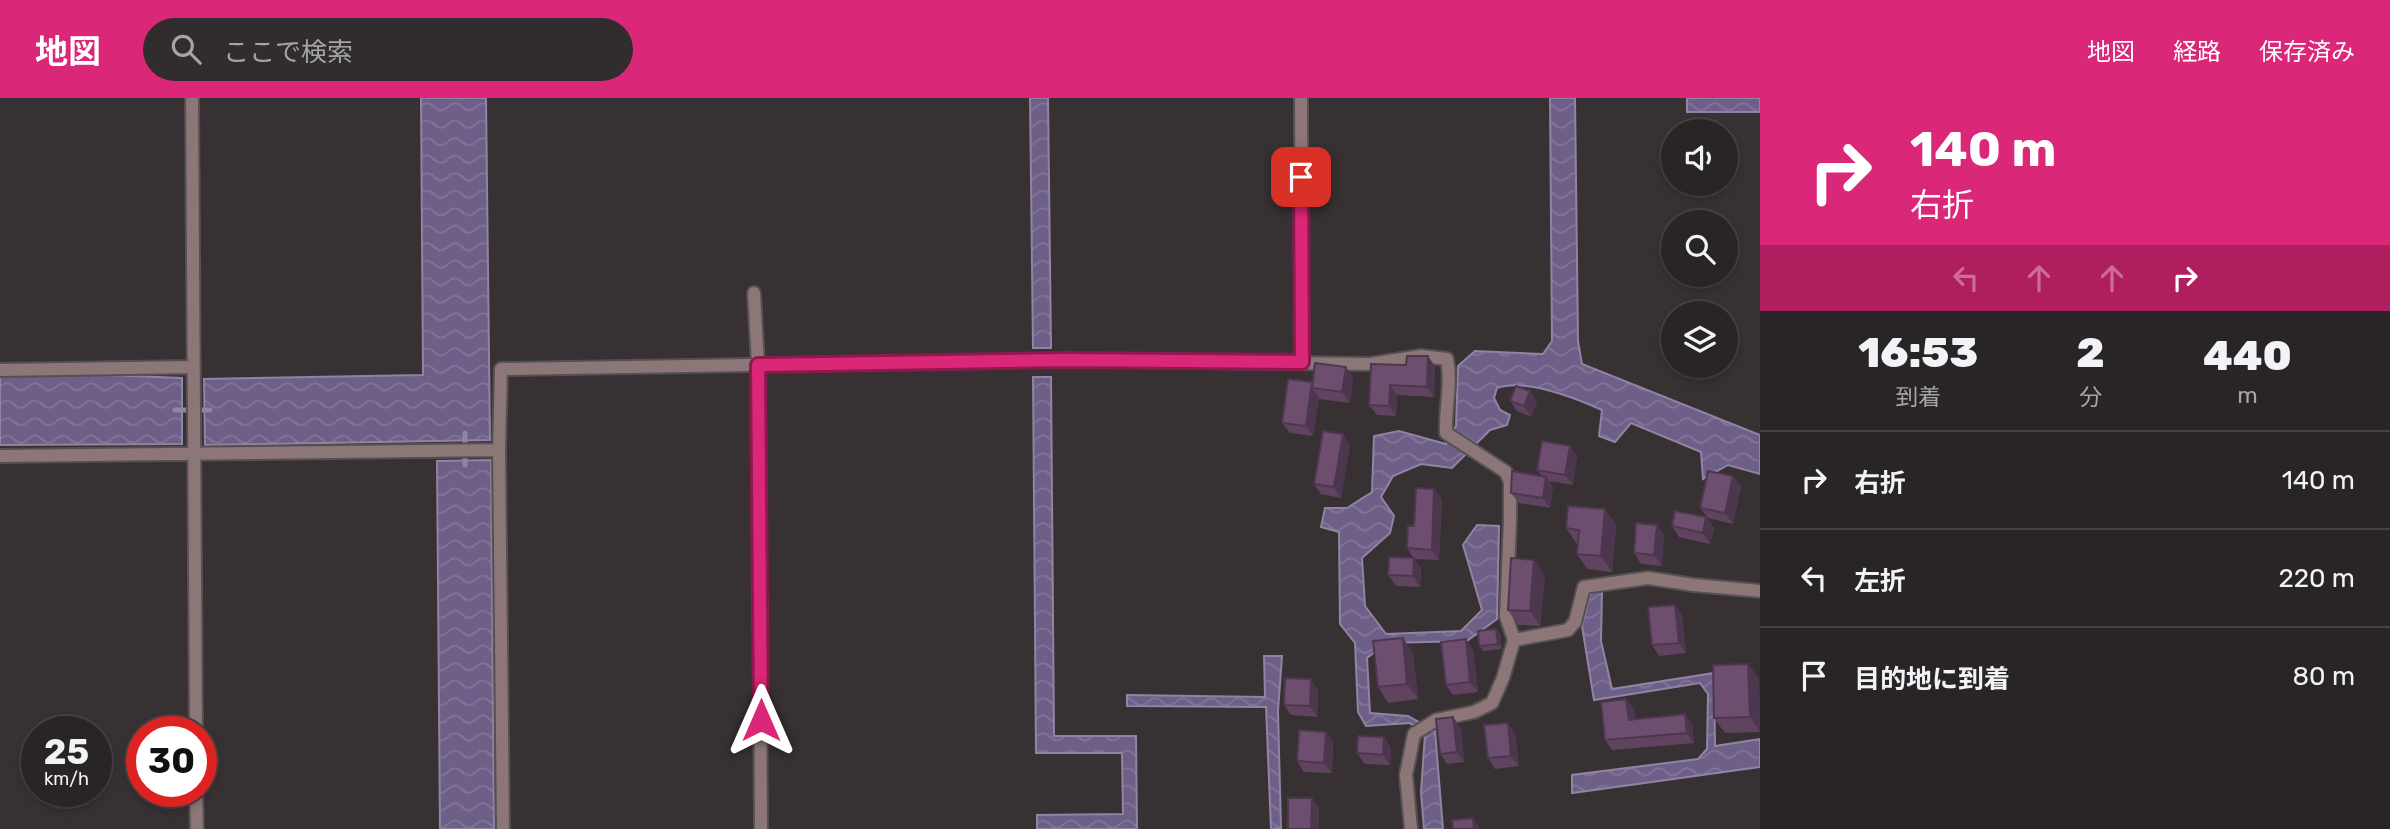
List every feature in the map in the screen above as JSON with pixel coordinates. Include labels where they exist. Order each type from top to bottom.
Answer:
[{"type":"street","points":[[192,98],[196,716]]},
{"type":"street","points":[[1301,98],[1302,362]]},
{"type":"street","points":[[754,293],[758,365],[761,829]]},
{"type":"street","points":[[503,829],[499,450],[501,369],[1064,360],[1370,364],[1421,356],[1447,359],[1450,372],[1445,409],[1446,433],[1506,472],[1510,482],[1506,616],[1514,640],[1503,678],[1492,703],[1474,712],[1436,720],[1414,734],[1406,775],[1411,829]]},
{"type":"street","points":[[0,370],[192,367]]},
{"type":"street","points":[[0,456],[499,450]]},
{"type":"street","points":[[1514,640],[1568,630],[1575,622],[1584,587],[1648,578],[1760,591]]},
{"type":"street","points":[[196,807],[197,829]]},
{"type":"water","points":[[421,98],[486,98],[490,440],[205,445],[204,379],[423,375]]},
{"type":"water","points":[[1030,98],[1048,98],[1051,348],[1033,348]]},
{"type":"water","points":[[1550,98],[1575,98],[1578,341],[1582,364],[1760,435],[1760,474],[1728,465],[1703,479],[1701,452],[1631,423],[1615,442],[1599,436],[1602,410],[1536,387],[1509,386],[1497,388],[1494,398],[1500,410],[1510,415],[1507,425],[1490,430],[1452,468],[1421,464],[1393,476],[1381,497],[1394,516],[1390,533],[1362,558],[1365,606],[1386,634],[1461,631],[1482,610],[1463,545],[1477,525],[1499,526],[1497,619],[1467,641],[1386,643],[1367,658],[1370,713],[1408,716],[1435,731],[1443,829],[1424,829],[1421,792],[1425,734],[1410,723],[1366,726],[1358,712],[1355,643],[1340,624],[1339,532],[1321,527],[1325,508],[1347,508],[1372,492],[1374,436],[1399,431],[1446,444],[1456,426],[1458,366],[1475,351],[1543,354],[1552,341]]},
{"type":"water","points":[[1687,98],[1760,98],[1760,112],[1687,112]]},
{"type":"water","points":[[56,373],[182,378],[182,444],[0,445],[0,375]]},
{"type":"water","points":[[1033,377],[1051,377],[1054,736],[1136,736],[1137,829],[1037,829],[1037,815],[1123,814],[1122,753],[1036,753]]},
{"type":"water","points":[[491,460],[494,829],[440,829],[437,461]]},
{"type":"water","points":[[1602,591],[1601,641],[1612,689],[1714,673],[1715,746],[1760,739],[1760,767],[1572,793],[1572,775],[1698,759],[1707,749],[1708,694],[1700,683],[1594,700],[1582,626],[1590,594]]},
{"type":"water","points":[[1264,656],[1282,656],[1278,711],[1281,829],[1271,829],[1266,707],[1127,706],[1127,695],[1265,697]]},
{"type":"building","points":[[1407,356],[1428,356],[1427,387],[1390,385],[1389,406],[1369,405],[1371,364],[1406,365]]},
{"type":"building","points":[[1315,363],[1346,367],[1342,392],[1312,388]]},
{"type":"building","points":[[1288,379],[1312,382],[1306,426],[1282,423]]},
{"type":"building","points":[[1516,386],[1530,391],[1524,406],[1510,401]]},
{"type":"building","points":[[1323,431],[1343,434],[1334,487],[1314,484]]},
{"type":"building","points":[[1542,441],[1570,446],[1565,475],[1537,470]]},
{"type":"building","points":[[1512,471],[1546,477],[1543,498],[1511,493]]},
{"type":"building","points":[[1708,471],[1733,476],[1725,513],[1700,508]]},
{"type":"building","points":[[1416,488],[1434,489],[1432,550],[1407,548],[1408,526],[1414,526]]},
{"type":"building","points":[[1568,506],[1605,509],[1601,556],[1577,554],[1579,530],[1566,528]]},
{"type":"building","points":[[1675,511],[1706,517],[1703,533],[1672,526]]},
{"type":"building","points":[[1636,523],[1657,525],[1654,555],[1634,553]]},
{"type":"building","points":[[1389,557],[1414,558],[1413,576],[1388,575]]},
{"type":"building","points":[[1511,558],[1534,560],[1530,611],[1508,610]]},
{"type":"building","points":[[1675,605],[1679,643],[1652,645],[1648,607]]},
{"type":"building","points":[[1496,629],[1498,644],[1479,646],[1478,631]]},
{"type":"building","points":[[1403,638],[1407,684],[1378,687],[1373,641]]},
{"type":"building","points":[[1466,639],[1470,682],[1446,685],[1441,642]]},
{"type":"building","points":[[1748,664],[1750,717],[1714,718],[1713,665]]},
{"type":"building","points":[[1285,678],[1311,679],[1310,706],[1284,705]]},
{"type":"building","points":[[1626,699],[1629,720],[1685,714],[1687,733],[1605,740],[1601,702]]},
{"type":"building","points":[[1453,717],[1457,752],[1440,754],[1436,719]]},
{"type":"building","points":[[1508,723],[1511,756],[1488,758],[1484,725]]},
{"type":"building","points":[[1299,730],[1326,732],[1324,763],[1297,761]]},
{"type":"building","points":[[1358,736],[1384,737],[1383,755],[1357,753]]},
{"type":"building","points":[[1288,798],[1312,798],[1311,829],[1288,829]]},
{"type":"building","points":[[1473,818],[1474,829],[1453,829],[1452,820]]},
{"type":"waterway","points":[[175,410],[210,410]]},
{"type":"waterway","points":[[465,433],[465,465]]},
{"type":"route","points":[[761,720],[758,365],[1064,360],[1302,362],[1301,177]]}]
